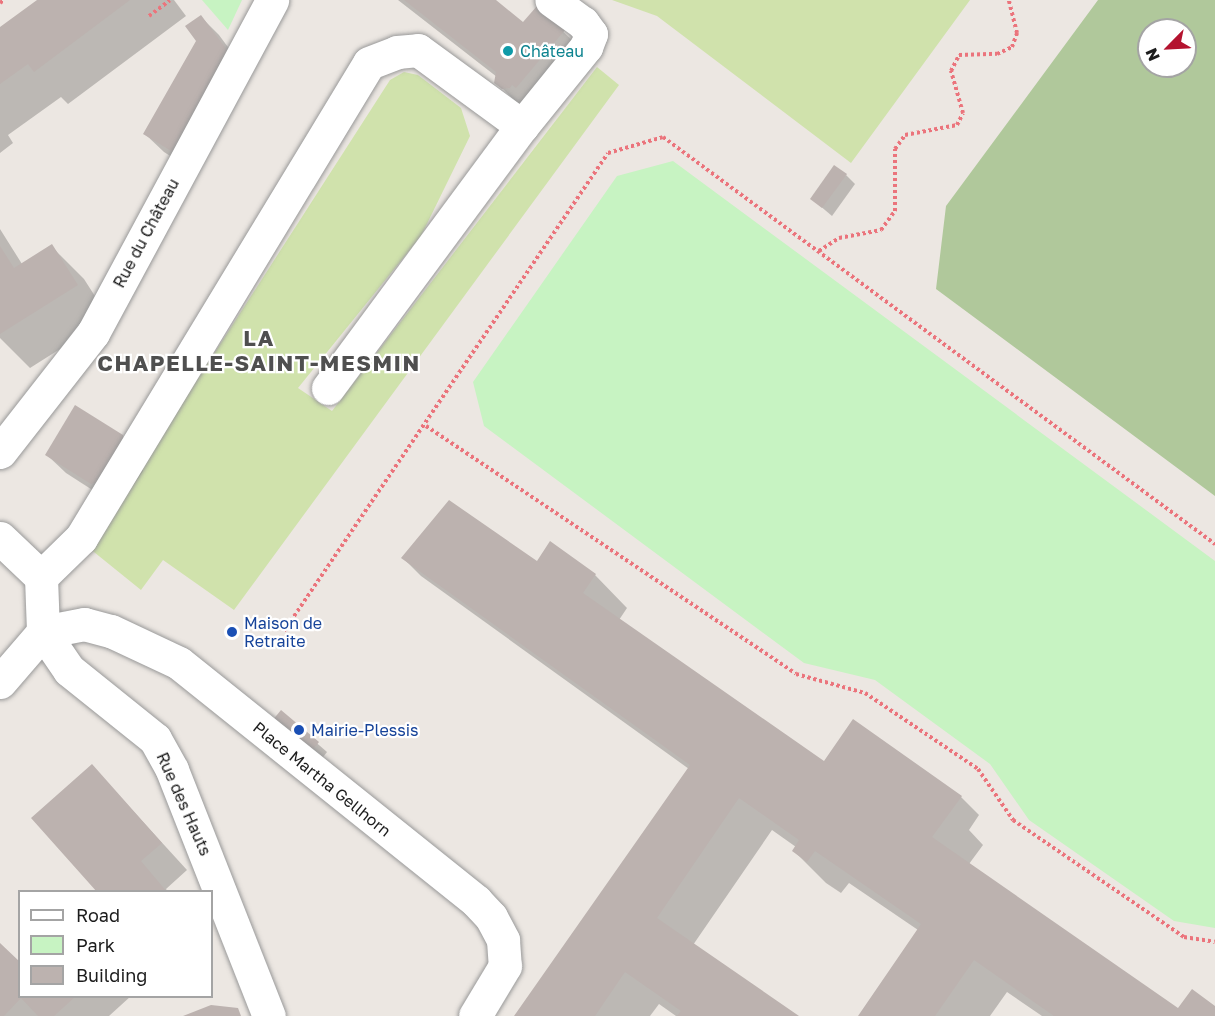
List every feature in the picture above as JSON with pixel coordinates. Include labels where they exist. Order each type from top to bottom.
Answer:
[{"type":"street","name":"Rue du Château","points":[[2,440],[93,333],[272,0]]},
{"type":"street","points":[[328,388],[522,126],[586,47],[591,34],[583,23],[551,0]]},
{"type":"street","points":[[41,577],[81,538],[369,63],[397,52],[418,50],[522,126]]},
{"type":"street","points":[[0,538],[41,577],[43,632],[0,682]]},
{"type":"street","name":"Place Martha Gellhorn","points":[[43,632],[84,624],[102,629],[179,663],[476,901],[491,917],[503,940],[505,966],[475,1016]]},
{"type":"street","name":"Rue des Hauts","points":[[43,632],[69,670],[155,739],[176,781],[269,1016]]},
{"type":"path","points":[[0,3],[4,0]]},
{"type":"path","points":[[149,16],[170,0]]},
{"type":"path","points":[[819,251],[839,238],[881,230],[895,211],[895,149],[905,135],[957,125],[963,113],[951,71],[959,56],[997,54],[1012,47],[1017,33],[1009,0]]},
{"type":"path","points":[[284,631],[426,426],[608,153],[663,137],[1215,544]]},
{"type":"path","points":[[426,426],[796,674],[865,693],[978,769],[1013,819],[1184,937],[1215,942]]},
{"type":"green space","points":[[202,0],[242,0],[228,30]]},
{"type":"green space","points":[[612,0],[970,0],[851,163],[657,16]]},
{"type":"green space","points":[[1098,0],[1215,0],[1215,496],[936,289],[946,206]]},
{"type":"green space","points":[[597,67],[619,85],[234,610],[163,560],[141,590],[89,548],[390,80],[404,72],[418,75],[461,108],[470,136],[421,236],[298,388],[332,411]]},
{"type":"green space","points":[[673,161],[1215,561],[1215,928],[1174,921],[1029,820],[990,764],[875,680],[804,663],[484,426],[473,382],[617,176]]},
{"type":"building","points":[[37,0],[130,0],[34,72],[28,64],[0,84],[0,27]]},
{"type":"building","name":"Château","points":[[404,0],[496,0],[523,22],[537,6],[565,30],[516,88],[512,85],[510,88],[502,89],[494,83],[496,72]]},
{"type":"building","points":[[201,15],[227,50],[173,152],[143,134],[196,41],[185,26]]},
{"type":"building","points":[[834,165],[847,174],[822,208],[810,199]]},
{"type":"building","points":[[52,244],[78,285],[0,334],[0,246],[14,268]]},
{"type":"building","points":[[75,405],[123,435],[125,452],[106,481],[91,484],[45,455]]},
{"type":"building","points":[[449,500],[537,561],[550,541],[596,574],[583,593],[824,761],[853,719],[962,796],[932,837],[1178,1008],[1192,989],[1215,1006],[1215,1016],[1054,1016],[974,960],[935,1016],[858,1016],[921,924],[815,851],[807,862],[792,851],[799,840],[739,798],[657,918],[799,1016],[677,1016],[681,1011],[625,972],[595,1016],[514,1016],[690,765],[401,558]]},
{"type":"building","points":[[281,710],[319,742],[310,753],[272,721]]},
{"type":"building","points":[[92,764],[162,843],[141,861],[165,890],[95,890],[31,818]]},
{"type":"building","points":[[0,943],[18,960],[18,998],[21,998],[4,1016],[0,1016]]},
{"type":"building","points":[[21,998],[74,998],[54,1016],[38,1016]]},
{"type":"building","points":[[211,1005],[238,1008],[241,1016],[183,1016]]},
{"type":"place","name":"Château","points":[[508,51]]},
{"type":"place","name":"Maison de Retraite","points":[[232,632]]},
{"type":"place","name":"Mairie-Plessis","points":[[299,730]]},
{"type":"district","name":"LA CHAPELLE-SAINT-MESMIN","points":[[259,350]]}]
